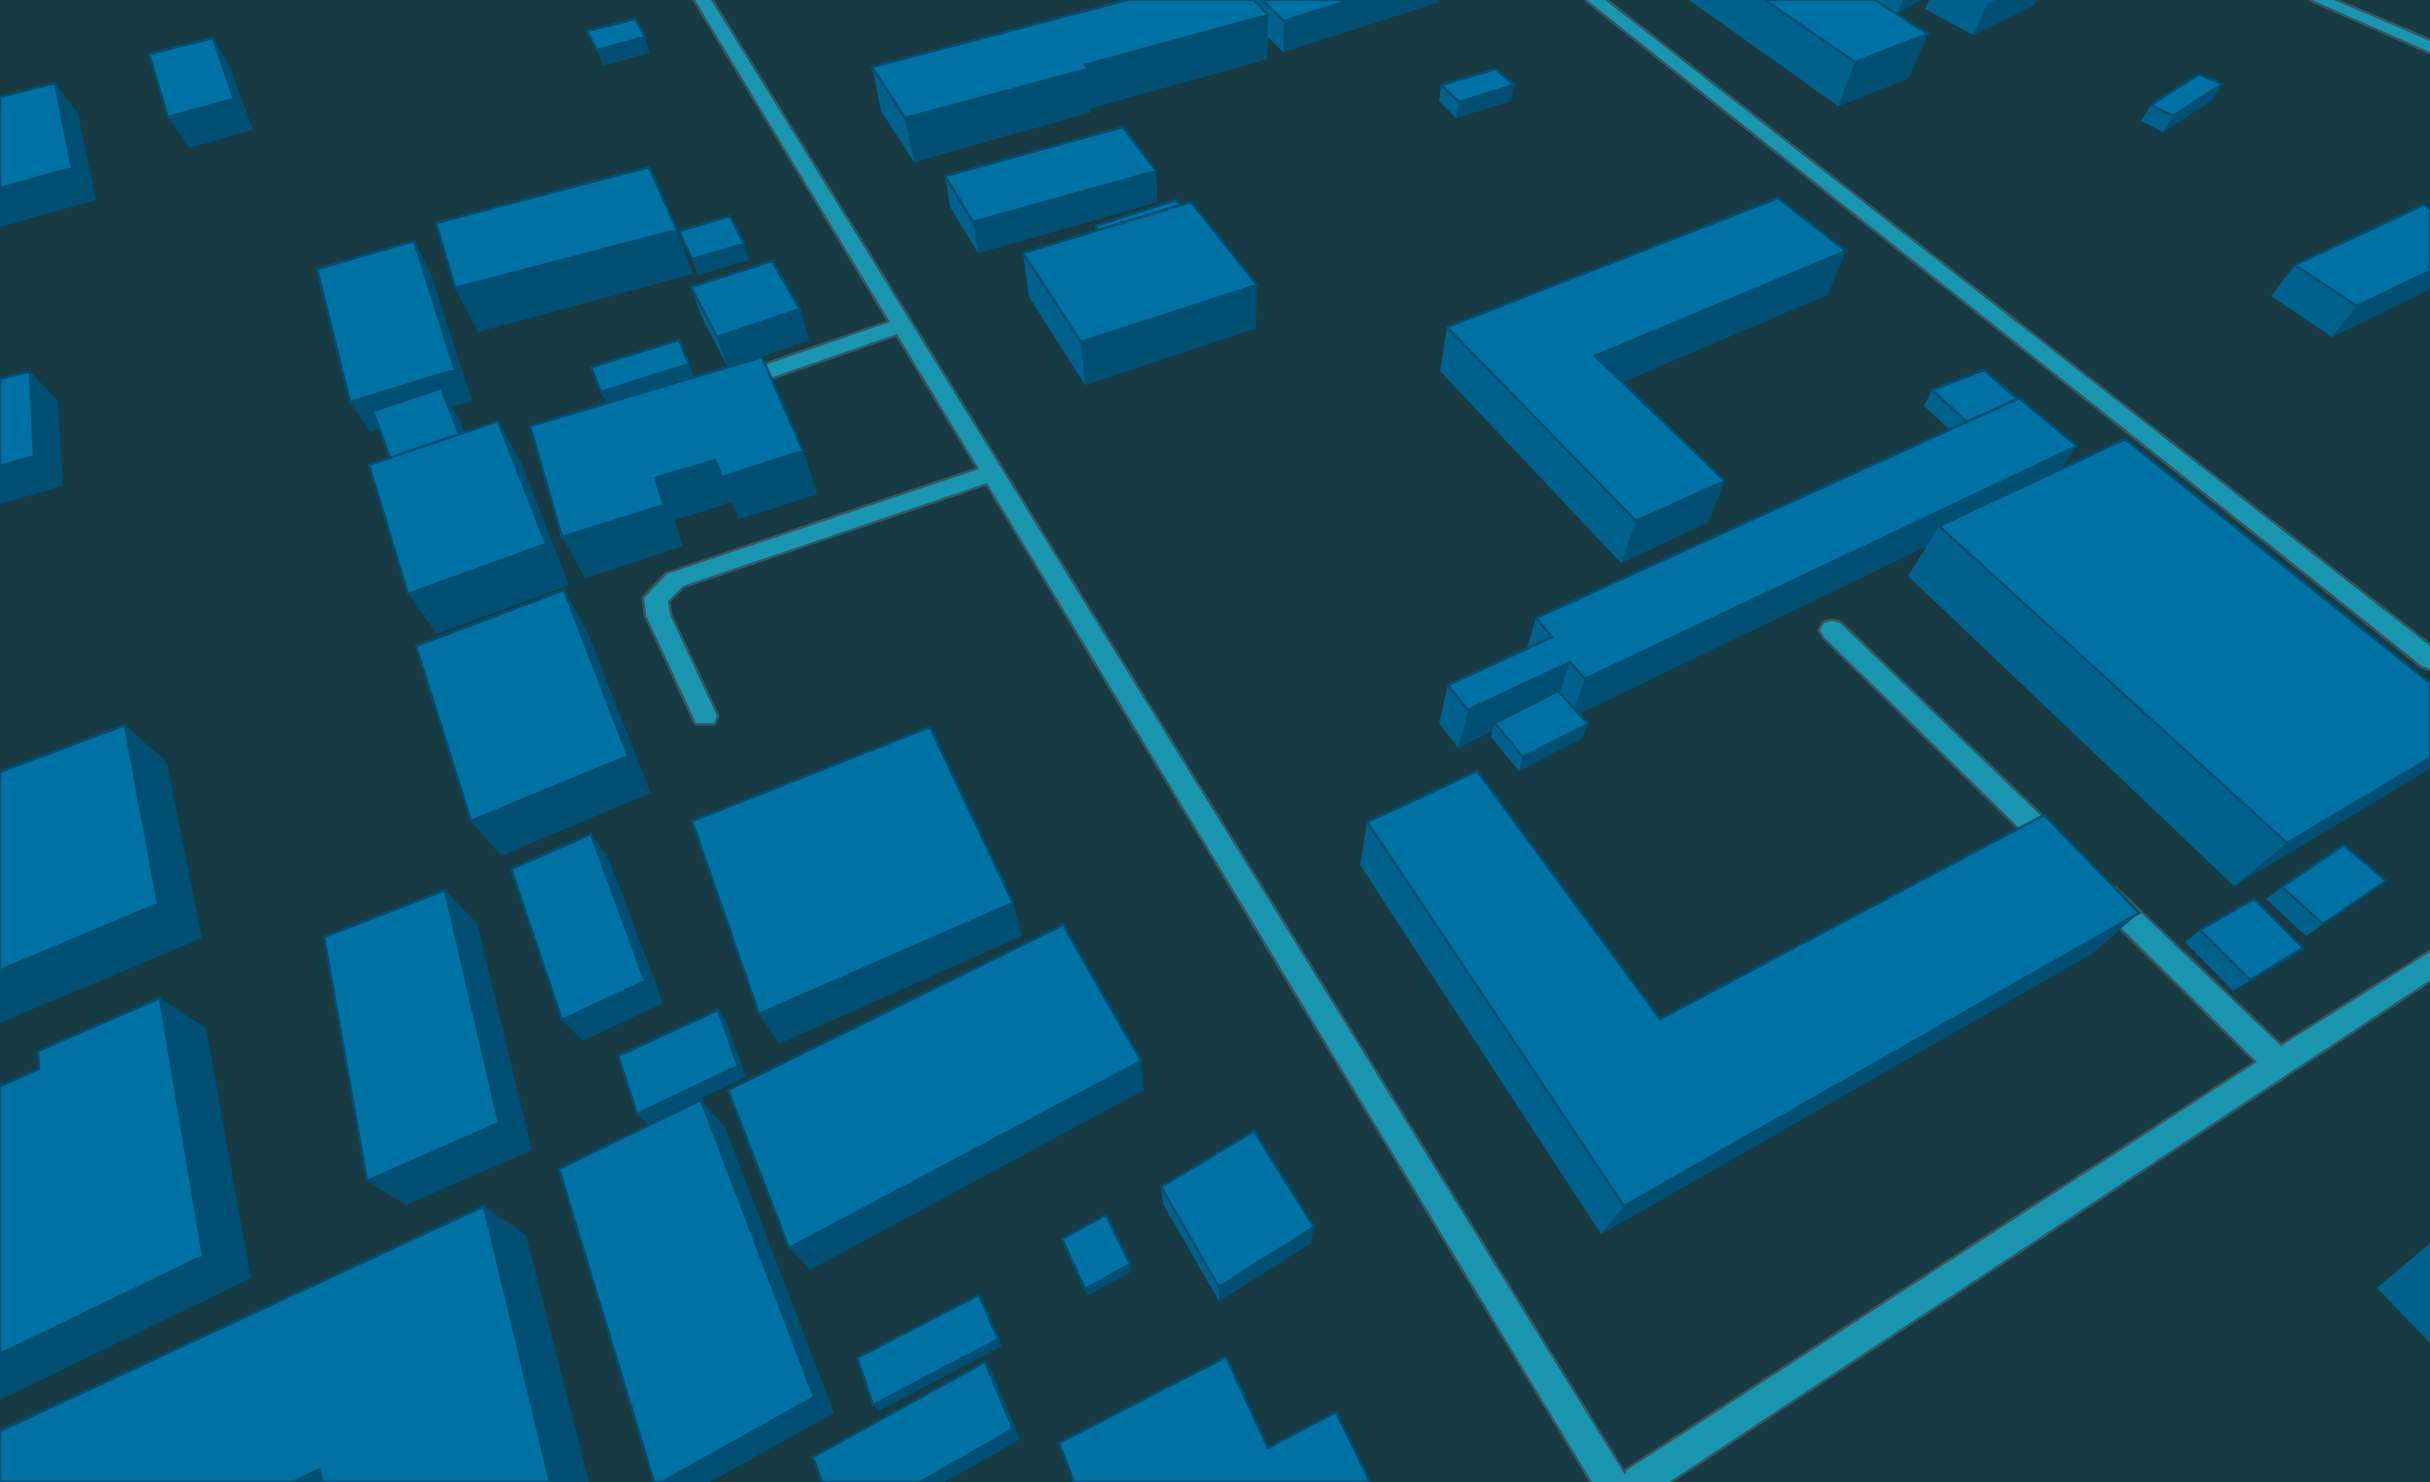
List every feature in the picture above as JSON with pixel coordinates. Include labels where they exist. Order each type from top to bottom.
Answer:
[{"type":"street","points":[[703,0],[1611,1482]]},
{"type":"street","points":[[1595,0],[2430,659]]},
{"type":"street","points":[[2320,0],[2430,46]]},
{"type":"street","points":[[724,387],[902,325]]},
{"type":"street","points":[[705,716],[658,615],[656,598],[675,580],[993,473]]},
{"type":"street","points":[[1832,630],[2279,1064]]},
{"type":"street","points":[[1639,1482],[2430,965]]},
{"type":"building","points":[[1127,0],[1254,0],[1268,15],[905,118],[872,67]]},
{"type":"building","points":[[1262,0],[1350,0],[1284,21]]},
{"type":"building","points":[[1765,0],[1875,0],[1928,34],[1855,62]]},
{"type":"building","points":[[635,19],[645,37],[597,50],[587,31]]},
{"type":"building","points":[[213,38],[234,99],[168,117],[149,54]]},
{"type":"building","points":[[1496,69],[1514,85],[1459,102],[1441,85]]},
{"type":"building","points":[[2199,74],[2222,84],[2173,116],[2151,105]]},
{"type":"building","points":[[55,83],[72,168],[0,188],[0,97]]},
{"type":"building","points":[[1123,127],[1156,171],[973,222],[945,176]]},
{"type":"building","points":[[649,167],[677,230],[455,288],[436,223]]},
{"type":"building","points":[[1778,198],[1846,251],[1595,356],[1725,481],[1636,521],[1447,327]]},
{"type":"building","points":[[1176,200],[1180,205],[1098,230],[1095,226]]},
{"type":"building","points":[[1191,202],[1257,285],[1081,342],[1023,253]]},
{"type":"building","points":[[2423,205],[2430,209],[2430,271],[2357,306],[2295,265]]},
{"type":"building","points":[[730,216],[744,244],[692,259],[679,231]]},
{"type":"building","points":[[414,241],[455,370],[350,402],[317,269]]},
{"type":"building","points":[[772,261],[800,309],[717,337],[691,287]]},
{"type":"building","points":[[679,340],[689,364],[601,392],[591,367]]},
{"type":"building","points":[[762,357],[803,451],[722,477],[715,460],[655,478],[664,505],[562,537],[530,426]]},
{"type":"building","points":[[1984,370],[2018,399],[1967,422],[1932,390]]},
{"type":"building","points":[[30,371],[34,456],[0,466],[0,379]]},
{"type":"building","points":[[441,388],[459,434],[390,458],[373,411]]},
{"type":"building","points":[[2019,398],[2077,446],[1585,679],[1570,662],[1468,710],[1448,685],[1552,637],[1536,618]]},
{"type":"building","points":[[498,421],[546,544],[408,594],[369,465]]},
{"type":"building","points":[[2125,439],[2430,683],[2430,758],[2287,843],[1939,526]]},
{"type":"building","points":[[564,590],[628,756],[471,821],[416,646]]},
{"type":"building","points":[[1558,691],[1588,724],[1523,757],[1495,723]]},
{"type":"building","points":[[125,725],[158,904],[0,970],[0,772]]},
{"type":"building","points":[[930,727],[1013,903],[759,1014],[692,821]]},
{"type":"building","points":[[1477,771],[1660,1019],[2044,815],[2139,913],[1624,1206],[1367,822]]},
{"type":"building","points":[[591,834],[645,981],[562,1020],[511,869]]},
{"type":"building","points":[[2344,845],[2386,881],[2323,924],[2282,887]]},
{"type":"building","points":[[445,890],[499,1123],[367,1181],[324,937]]},
{"type":"building","points":[[2254,899],[2303,948],[2250,980],[2200,930]]},
{"type":"building","points":[[1063,925],[1141,1061],[789,1248],[728,1090]]},
{"type":"building","points":[[160,998],[203,1256],[0,1354],[0,1086],[39,1069],[38,1051]]},
{"type":"building","points":[[718,1010],[738,1066],[637,1114],[618,1056]]},
{"type":"building","points":[[701,1100],[814,1397],[662,1482],[654,1482],[559,1169]]},
{"type":"building","points":[[1254,1131],[1314,1227],[1219,1287],[1161,1187]]},
{"type":"building","points":[[484,1206],[550,1482],[322,1482],[320,1469],[293,1482],[0,1482],[0,1431]]},
{"type":"building","points":[[1106,1215],[1130,1264],[1085,1289],[1062,1239]]},
{"type":"building","points":[[979,1295],[998,1339],[873,1405],[857,1358]]},
{"type":"building","points":[[1226,1357],[1268,1448],[1336,1412],[1370,1482],[1074,1482],[1059,1443]]},
{"type":"building","points":[[985,1362],[1013,1429],[920,1482],[822,1482],[813,1457]]}]
